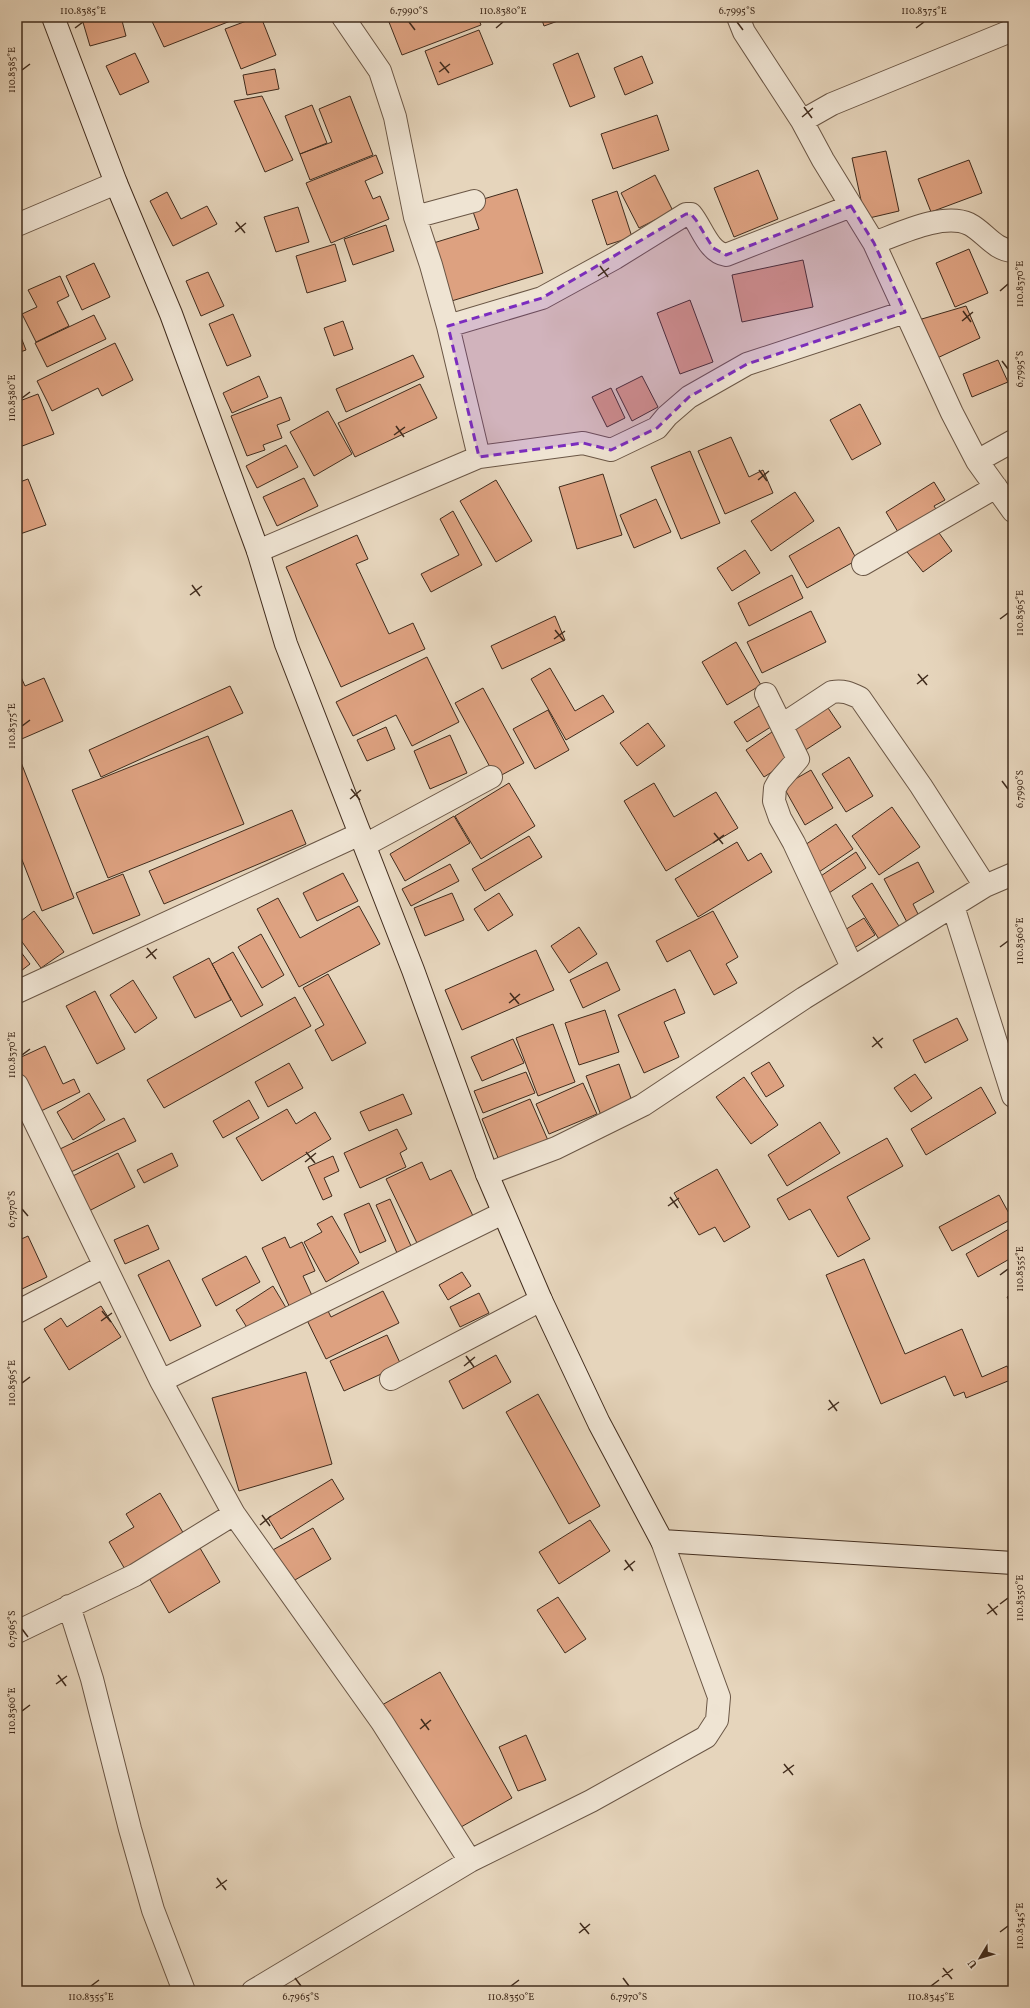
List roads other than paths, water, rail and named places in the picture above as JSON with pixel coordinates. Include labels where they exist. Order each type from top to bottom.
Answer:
[{"type":"street","points":[[53,17],[116,183],[171,314],[258,551],[286,644],[413,970],[487,1174],[540,1300],[599,1423],[662,1541],[719,1696],[718,1720],[706,1737],[591,1801],[470,1861],[253,1991]]},
{"type":"street","points":[[343,17],[380,71],[396,117],[415,217],[432,265],[479,457]]},
{"type":"street","points":[[738,17],[744,32],[802,121],[874,243],[952,412],[977,461],[1013,510]]},
{"type":"street","points":[[802,121],[832,104],[1013,30]]},
{"type":"street","points":[[17,225],[116,183]]},
{"type":"street","points":[[415,217],[474,201]]},
{"type":"street","points":[[448,326],[542,298],[615,258],[686,214],[691,214],[696,220],[713,248],[719,254],[726,255],[851,206]]},
{"type":"street","points":[[874,243],[928,224],[951,219],[969,224],[1004,250],[1013,251]]},
{"type":"street","points":[[258,551],[479,457],[583,443],[611,450],[657,428],[666,416],[689,396],[747,364],[905,312]]},
{"type":"street","points":[[977,461],[1013,441]]},
{"type":"street","points":[[863,564],[996,487]]},
{"type":"street","points":[[782,725],[832,692],[840,690],[860,698],[921,786],[985,886]]},
{"type":"street","points":[[766,694],[798,760],[779,781],[775,788],[774,801],[780,818],[804,864],[852,967]]},
{"type":"street","points":[[17,992],[363,840],[491,777]]},
{"type":"street","points":[[487,1174],[556,1148],[643,1105],[852,967],[985,886],[1013,874]]},
{"type":"street","points":[[952,906],[1013,1096]]},
{"type":"street","points":[[17,1084],[161,1382],[234,1514],[382,1722],[470,1861]]},
{"type":"street","points":[[161,1382],[503,1213]]},
{"type":"street","points":[[17,1312],[105,1266]]},
{"type":"street","points":[[391,1379],[540,1300]]},
{"type":"street","points":[[17,1632],[135,1575],[234,1514]]},
{"type":"street","points":[[662,1541],[1013,1563]]},
{"type":"street","points":[[69,1606],[92,1679],[130,1829],[153,1910],[184,1991]]}]
